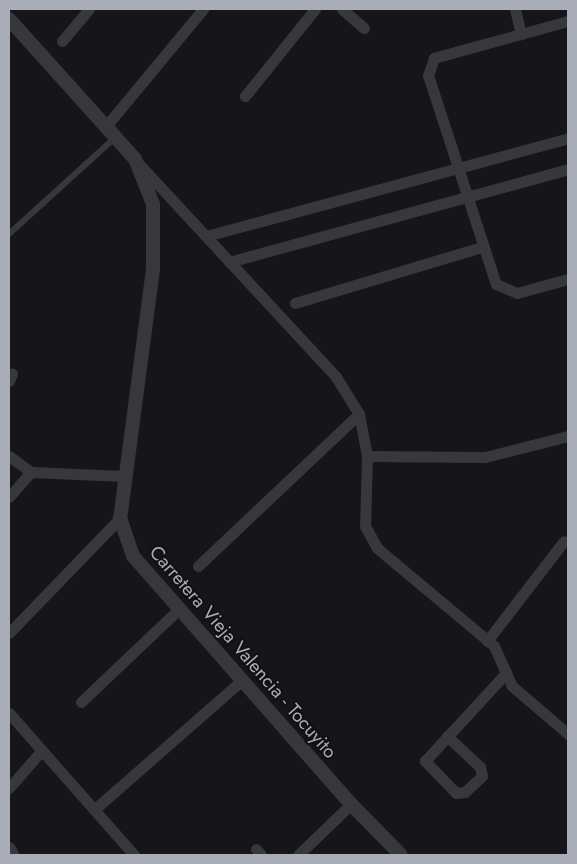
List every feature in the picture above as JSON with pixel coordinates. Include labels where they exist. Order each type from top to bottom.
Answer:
[{"type":"street","points":[[62,41],[89,9]]},
{"type":"street","points":[[106,125],[202,9]]},
{"type":"street","points":[[245,96],[315,9]]},
{"type":"street","points":[[515,9],[521,34]]},
{"type":"street","points":[[349,11],[364,28]]},
{"type":"street","points":[[568,21],[434,58],[429,66],[469,196],[482,247],[496,284],[506,290],[517,293],[568,279]]},
{"type":"street","name":"Carretera Vieja Valencia - Tocuyito","points":[[10,24],[106,125],[135,159],[153,204],[153,269],[123,476],[120,518],[133,556],[350,804],[401,855]]},
{"type":"street","points":[[206,236],[568,138]]},
{"type":"street","points":[[135,159],[336,377],[359,414],[368,456],[365,526],[377,548],[487,641],[512,686],[568,734]]},
{"type":"street","points":[[230,262],[568,169]]},
{"type":"street","points":[[295,303],[482,247]]},
{"type":"street","points":[[198,566],[359,414]]},
{"type":"street","points":[[368,456],[485,457],[568,436]]},
{"type":"street","points":[[9,456],[31,472],[123,476]]},
{"type":"street","points":[[9,498],[31,472]]},
{"type":"street","points":[[9,633],[120,518]]},
{"type":"street","points":[[487,641],[564,541]]},
{"type":"street","points":[[81,702],[179,609]]},
{"type":"street","points":[[447,736],[480,767],[482,776],[465,792],[456,794],[425,761],[447,736],[506,673]]},
{"type":"street","points":[[96,808],[242,680]]},
{"type":"street","points":[[9,713],[96,808],[134,855]]},
{"type":"street","points":[[9,788],[42,750]]},
{"type":"street","points":[[298,855],[350,804]]},
{"type":"street","points":[[9,847],[14,855]]},
{"type":"lane","points":[[9,234],[116,137]]}]
